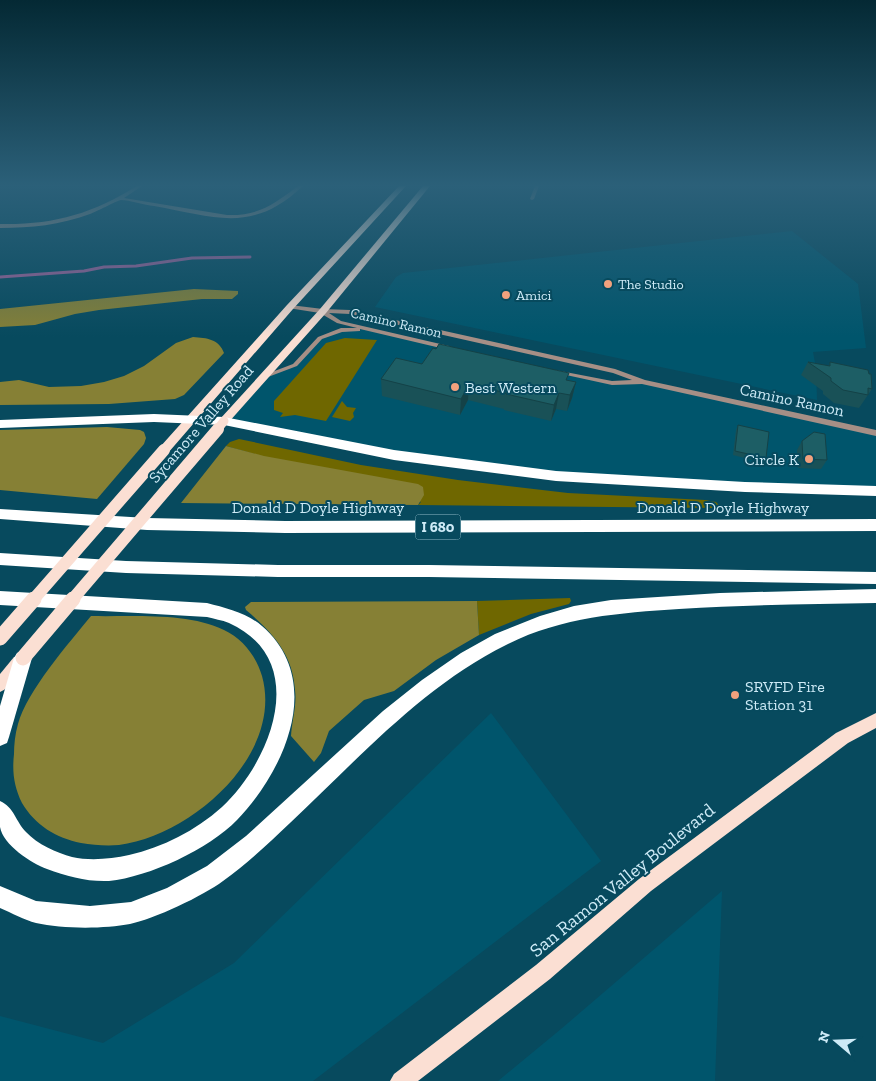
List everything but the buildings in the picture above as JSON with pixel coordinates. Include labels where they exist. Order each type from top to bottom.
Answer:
[{"type":"highway","points":[[0,424],[154,418],[224,421],[394,455],[546,474],[632,482],[876,491]]},
{"type":"highway","name":"Donald D Doyle Highway","points":[[0,514],[147,524],[285,527],[876,525]]},
{"type":"highway","points":[[0,559],[126,567],[876,578]]},
{"type":"highway","points":[[0,897],[36,912],[90,917],[131,913],[174,897],[215,874],[253,843],[390,717],[428,686],[467,658],[501,639],[540,623],[574,613],[611,606],[720,600],[876,596]]},
{"type":"highway","points":[[0,598],[208,610],[233,617],[256,631],[275,653],[285,680],[286,708],[278,741],[258,778],[229,814],[187,846],[149,862],[109,870],[73,868],[44,857],[19,840],[0,811]]},
{"type":"highway","points":[[0,737],[23,658]]},
{"type":"main road","name":"Sycamore Valley Road","points":[[0,638],[290,307],[356,236]]},
{"type":"main road","name":"Sycamore Valley Road","points":[[0,685],[224,421],[323,312],[333,297],[384,236]]},
{"type":"main road","name":"San Ramon Valley Boulevard","points":[[401,1081],[543,972],[646,885],[842,738],[876,720]]},
{"type":"street","name":"Camino Ramon","points":[[290,307],[323,312],[350,312],[615,370],[643,382],[876,433]]},
{"type":"street","name":"Camino Ramon","points":[[323,312],[339,322],[453,348]]},
{"type":"street","points":[[266,376],[295,365],[320,338],[341,330],[369,329]]},
{"type":"street","name":"Camino Ramon","points":[[547,369],[612,383],[643,382]]},
{"type":"shaded area","points":[[742,236],[799,236],[858,284],[866,348],[813,352],[816,368],[817,400],[375,307],[396,277],[403,273]]},
{"type":"shaded area","points":[[194,289],[238,291],[238,294],[232,299],[202,299],[99,310],[75,314],[35,325],[0,327],[0,309]]},
{"type":"shaded area","points":[[369,329],[612,383],[643,382],[876,433],[876,491],[745,487],[442,462],[224,421],[266,376],[295,365],[320,338],[341,330]]},
{"type":"shaded area","points":[[193,337],[216,342],[224,353],[184,395],[175,399],[109,404],[0,405],[0,382],[19,380],[49,387],[81,386],[104,382],[124,376],[144,366],[176,343]]},
{"type":"shaded area","points":[[345,338],[377,340],[326,421],[295,415],[280,417],[283,413],[274,410],[274,401],[326,343]]},
{"type":"shaded area","points":[[342,401],[347,407],[356,408],[353,413],[354,417],[350,421],[332,417]]},
{"type":"shaded area","points":[[107,427],[140,430],[144,432],[146,438],[144,444],[97,499],[0,490],[0,430]]},
{"type":"shaded area","points":[[239,439],[361,465],[458,480],[568,493],[705,500],[716,502],[719,505],[714,508],[418,505],[421,502],[226,446],[230,442]]},
{"type":"shaded area","points":[[226,446],[264,456],[418,484],[423,487],[424,495],[418,505],[181,503]]},
{"type":"shaded area","points":[[570,598],[569,604],[531,614],[479,635],[477,601]]},
{"type":"shaded area","points":[[477,601],[479,635],[436,660],[394,691],[364,700],[329,731],[321,753],[314,762],[291,736],[295,696],[290,665],[280,645],[245,607],[251,602]]},
{"type":"shaded area","points":[[91,616],[176,618],[209,624],[224,630],[243,643],[252,655],[262,676],[265,706],[259,734],[245,762],[226,787],[202,808],[175,826],[147,838],[119,845],[100,845],[72,841],[47,829],[27,811],[17,791],[14,779],[15,739],[23,711],[39,682]]},
{"type":"shaded area","points":[[491,713],[601,861],[313,1081],[0,1081],[0,1016],[103,1043],[234,963]]},
{"type":"shaded area","points":[[722,891],[715,1081],[498,1081],[561,1029]]},
{"type":"waterway","points":[[0,277],[84,271],[104,267],[136,266],[192,258],[250,257]]},
{"type":"place","name":"The Studio","points":[[608,284]]},
{"type":"place","name":"Amici","points":[[506,295]]},
{"type":"place","name":"Best Western","points":[[455,387]]},
{"type":"place","name":"Circle K","points":[[809,459]]},
{"type":"place","name":"SRVFD Fire Station 31","points":[[735,695]]}]
